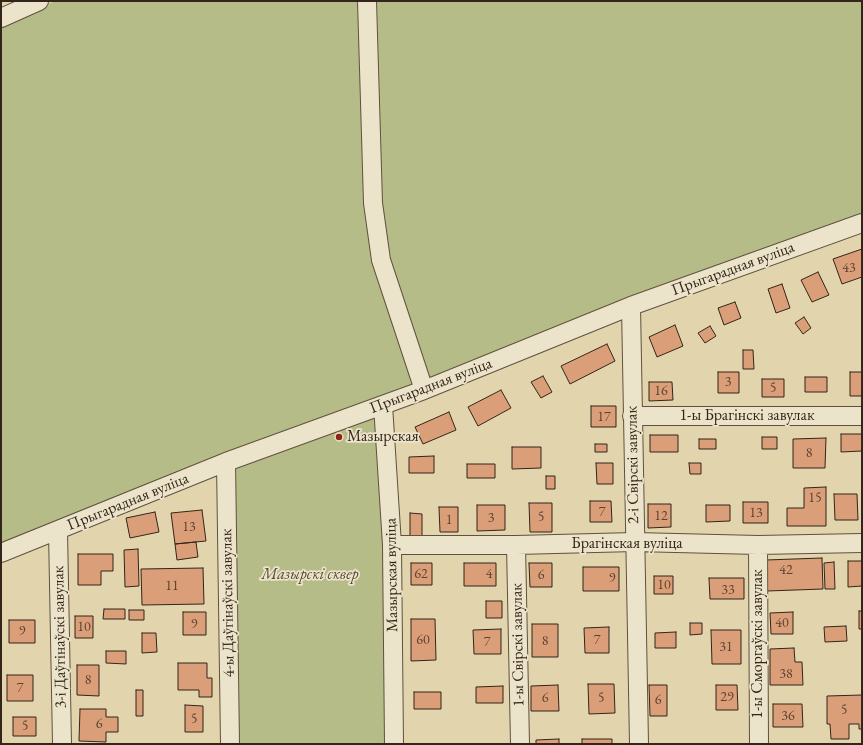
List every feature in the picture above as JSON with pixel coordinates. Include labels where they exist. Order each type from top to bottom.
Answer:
[{"type":"street","points":[[1,18],[39,1]]},
{"type":"street","points":[[367,1],[373,203],[380,260],[424,390]]},
{"type":"street","name":"Прыгарадная вуліца","points":[[1,553],[226,462],[424,390],[631,306],[862,223]]},
{"type":"street","name":"2-і Свірскі завулак","points":[[631,306],[639,744]]},
{"type":"street","name":"Мазырская вуліца","points":[[384,405],[392,545],[394,744]]},
{"type":"street","name":"1-ы Брагінскі завулак","points":[[632,416],[862,416]]},
{"type":"street","name":"4-ы Даўгінаўскі завулак","points":[[226,462],[230,744]]},
{"type":"street","name":"3-і Даўгінаўскі завулак","points":[[58,530],[62,744]]},
{"type":"street","name":"Брагінская вуліца","points":[[392,545],[516,546],[635,542],[758,545],[862,543]]},
{"type":"street","name":"1-ы Сморгаўскі завулак","points":[[758,545],[759,744]]},
{"type":"street","name":"1-ы Свірскі завулак","points":[[516,546],[520,744]]},
{"type":"green space","points":[[56,1],[862,1],[862,222],[1,551],[1,22]]},
{"type":"green space","name":"Мазырскі сквер","points":[[383,405],[394,744],[230,744],[226,462]]},
{"type":"building","points":[[862,249],[862,277],[842,284],[833,259]]},
{"type":"building","points":[[818,272],[829,295],[812,302],[801,280]]},
{"type":"building","points":[[782,284],[790,308],[776,313],[768,289]]},
{"type":"building","points":[[735,302],[741,318],[724,325],[718,308]]},
{"type":"building","points":[[804,317],[811,328],[803,334],[795,323]]},
{"type":"building","points":[[675,325],[683,346],[657,357],[649,337]]},
{"type":"building","points":[[710,326],[716,336],[705,343],[698,333]]},
{"type":"building","points":[[607,344],[615,361],[570,384],[561,366]]},
{"type":"building","points":[[743,350],[753,350],[754,369],[743,369]]},
{"type":"building","points":[[718,372],[739,372],[739,393],[718,393]]},
{"type":"building","points":[[850,372],[862,372],[862,396],[850,396]]},
{"type":"building","points":[[543,376],[552,392],[541,398],[531,382]]},
{"type":"building","points":[[805,377],[827,377],[827,392],[805,392]]},
{"type":"building","points":[[762,379],[784,379],[784,397],[762,397]]},
{"type":"building","points":[[649,382],[672,382],[673,400],[649,401]]},
{"type":"building","points":[[501,390],[511,408],[478,426],[468,407]]},
{"type":"building","points":[[591,406],[616,406],[616,427],[591,427]]},
{"type":"building","points":[[449,412],[456,430],[423,444],[415,427]]},
{"type":"building","points":[[841,434],[862,434],[862,451],[841,452]]},
{"type":"building","points":[[650,435],[678,435],[678,452],[650,452]]},
{"type":"building","points":[[762,437],[777,437],[777,449],[762,449]]},
{"type":"building","points":[[826,438],[825,468],[793,468],[793,439]]},
{"type":"building","points":[[699,439],[716,439],[716,449],[699,449]]},
{"type":"building","points":[[595,444],[607,444],[607,452],[595,452]]},
{"type":"building","points":[[512,447],[541,447],[541,468],[512,469]]},
{"type":"building","points":[[434,456],[434,473],[409,473],[409,457]]},
{"type":"building","points":[[596,463],[613,463],[613,484],[597,484]]},
{"type":"building","points":[[689,463],[701,463],[701,474],[690,474]]},
{"type":"building","points":[[467,464],[495,464],[495,478],[467,478]]},
{"type":"building","points":[[546,476],[555,476],[555,489],[546,489]]},
{"type":"building","points":[[826,487],[826,526],[787,526],[787,508],[804,508],[804,488]]},
{"type":"building","points":[[834,494],[857,494],[858,520],[835,520]]},
{"type":"building","points":[[590,501],[611,501],[612,522],[590,522]]},
{"type":"building","points":[[743,502],[768,502],[768,523],[743,523]]},
{"type":"building","points":[[529,503],[552,503],[552,532],[530,532]]},
{"type":"building","points":[[648,504],[671,504],[671,527],[648,528]]},
{"type":"building","points":[[477,505],[505,505],[505,530],[477,531]]},
{"type":"building","points":[[706,505],[730,505],[730,521],[706,522]]},
{"type":"building","points":[[439,507],[458,507],[458,532],[440,532]]},
{"type":"building","points":[[202,510],[206,541],[175,544],[171,513]]},
{"type":"building","points":[[155,512],[159,532],[130,538],[126,518]]},
{"type":"building","points":[[410,513],[422,514],[422,537],[410,537]]},
{"type":"building","points":[[196,542],[198,557],[177,560],[175,544]]},
{"type":"building","points":[[138,549],[139,586],[125,587],[124,550]]},
{"type":"building","points":[[78,554],[113,554],[113,571],[101,571],[101,585],[78,585]]},
{"type":"building","points":[[822,558],[823,589],[767,591],[766,560]]},
{"type":"building","points":[[848,561],[862,561],[862,586],[848,587]]},
{"type":"building","points":[[834,562],[835,589],[825,589],[824,563]]},
{"type":"building","points":[[411,563],[432,563],[432,585],[411,585]]},
{"type":"building","points":[[464,563],[496,563],[496,586],[464,586]]},
{"type":"building","points":[[529,563],[552,563],[552,587],[530,587]]},
{"type":"building","points":[[583,567],[619,567],[619,591],[583,591]]},
{"type":"building","points":[[203,568],[204,604],[142,605],[141,569]]},
{"type":"building","points":[[654,576],[673,576],[673,594],[654,594]]},
{"type":"building","points":[[709,578],[744,578],[744,599],[710,599]]},
{"type":"building","points":[[486,601],[502,601],[502,618],[486,618]]},
{"type":"building","points":[[104,609],[125,609],[125,619],[103,619]]},
{"type":"building","points":[[129,610],[144,610],[144,620],[129,620]]},
{"type":"building","points":[[859,611],[862,611],[862,629],[859,629]]},
{"type":"building","points":[[183,612],[206,612],[206,635],[183,635]]},
{"type":"building","points":[[793,612],[793,634],[771,634],[770,613]]},
{"type":"building","points":[[75,616],[93,616],[93,638],[75,638]]},
{"type":"building","points":[[411,619],[435,619],[436,660],[411,661]]},
{"type":"building","points":[[9,620],[35,620],[35,643],[9,643]]},
{"type":"building","points":[[690,623],[702,623],[702,634],[690,635]]},
{"type":"building","points":[[532,624],[558,624],[558,657],[532,657]]},
{"type":"building","points":[[846,626],[847,641],[825,642],[824,627]]},
{"type":"building","points":[[609,627],[609,653],[585,653],[584,628]]},
{"type":"building","points":[[501,629],[501,654],[474,654],[473,630]]},
{"type":"building","points":[[711,630],[741,630],[741,664],[712,664]]},
{"type":"building","points":[[676,632],[676,648],[655,648],[655,633]]},
{"type":"building","points":[[142,633],[156,633],[157,652],[142,653]]},
{"type":"building","points":[[794,648],[795,662],[802,662],[803,685],[770,685],[770,649]]},
{"type":"building","points":[[106,651],[126,651],[126,664],[106,663]]},
{"type":"building","points":[[178,663],[207,663],[207,678],[212,678],[212,697],[199,697],[199,690],[178,690]]},
{"type":"building","points":[[77,665],[99,665],[99,696],[77,695]]},
{"type":"building","points":[[7,675],[33,675],[33,701],[7,701]]},
{"type":"building","points":[[588,684],[614,684],[615,713],[589,714]]},
{"type":"building","points":[[558,685],[559,711],[531,711],[531,686]]},
{"type":"building","points":[[649,685],[667,685],[667,716],[650,716]]},
{"type":"building","points":[[716,685],[737,685],[738,710],[716,710]]},
{"type":"building","points":[[503,686],[503,703],[476,703],[476,687]]},
{"type":"building","points":[[136,690],[143,690],[143,716],[136,716]]},
{"type":"building","points":[[414,692],[441,692],[441,709],[414,709]]},
{"type":"building","points":[[862,695],[862,729],[859,729],[859,724],[849,724],[849,739],[831,739],[830,724],[827,724],[827,696]]},
{"type":"building","points":[[773,704],[802,704],[803,727],[773,727]]},
{"type":"building","points":[[185,705],[203,706],[203,732],[185,732]]},
{"type":"building","points":[[80,709],[106,709],[106,717],[118,717],[118,732],[106,732],[106,742],[79,741]]},
{"type":"building","points":[[13,717],[36,717],[36,736],[13,736]]},
{"type":"building","points":[[559,739],[559,744],[536,744],[536,740]]},
{"type":"building","points":[[582,739],[612,739],[612,744],[582,744]]},
{"type":"place","name":"Мазырская","points":[[339,437]]}]
